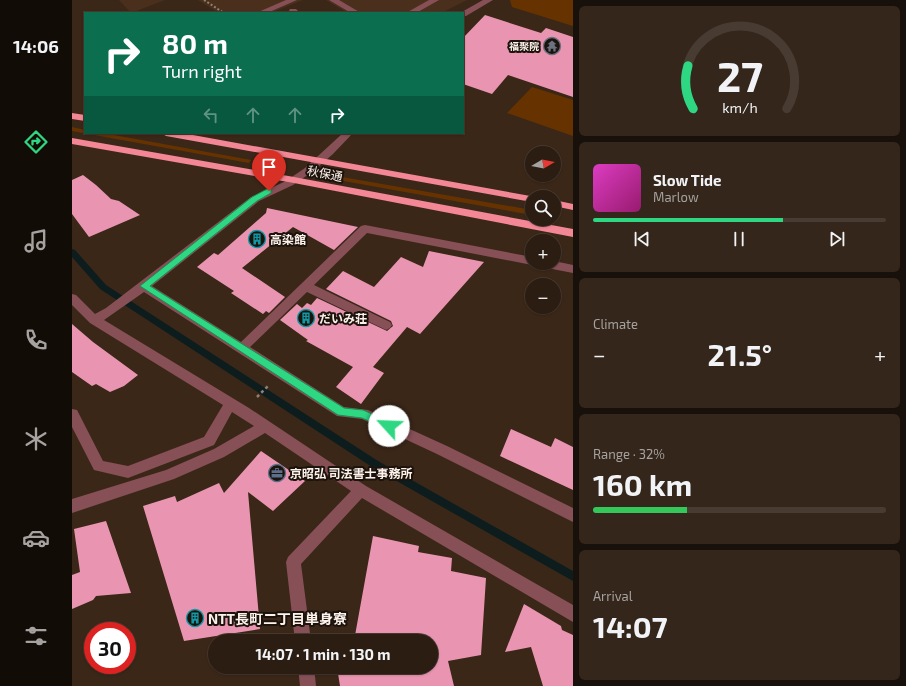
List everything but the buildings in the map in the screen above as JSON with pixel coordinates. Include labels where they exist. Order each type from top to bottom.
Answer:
[{"type":"highway","points":[[72,116],[84,118]]},
{"type":"highway","name":"秋保通","points":[[172,134],[525,198]]},
{"type":"highway","name":"秋保通","points":[[72,141],[294,180],[573,233]]},
{"type":"highway","points":[[561,204],[573,207]]},
{"type":"street","points":[[263,12],[293,0]]},
{"type":"street","points":[[333,0],[355,12]]},
{"type":"street","points":[[412,12],[435,0]]},
{"type":"street","points":[[464,13],[489,0]]},
{"type":"street","points":[[94,320],[110,311],[255,199],[294,180],[320,160],[347,134]]},
{"type":"street","points":[[241,349],[366,229],[525,260]]},
{"type":"street","points":[[561,267],[573,269]]},
{"type":"street","points":[[306,286],[386,325]]},
{"type":"street","points":[[140,288],[342,412],[363,414],[442,450],[573,515]]},
{"type":"street","points":[[72,298],[94,320],[230,404],[361,490],[573,614]]},
{"type":"street","points":[[72,414],[99,466],[128,472],[209,441],[230,404]]},
{"type":"street","points":[[72,506],[169,475],[219,454],[264,427]]},
{"type":"street","points":[[302,634],[292,562],[361,490]]},
{"type":"street","points":[[307,674],[308,686]]},
{"type":"path","points":[[204,0],[222,12]]},
{"type":"path","points":[[252,402],[268,386]]},
{"type":"shaded area","points":[[119,0],[165,0],[134,12],[130,12]]},
{"type":"shaded area","points":[[198,0],[303,0],[273,12],[217,12]]},
{"type":"shaded area","points":[[326,0],[467,0],[443,12],[346,12]]},
{"type":"shaded area","points":[[510,0],[573,0],[573,26],[512,7]]},
{"type":"shaded area","points":[[532,87],[573,100],[573,136],[507,113]]},
{"type":"shaded area","points":[[72,127],[84,130],[84,133],[72,131]]},
{"type":"shaded area","points":[[89,134],[108,134],[251,160],[249,163]]},
{"type":"shaded area","points":[[342,177],[525,209],[525,214],[344,181],[341,180]]},
{"type":"waterway","points":[[72,252],[103,287],[375,464],[573,576]]},
{"type":"place","name":"福聚院","points":[[552,46]]},
{"type":"place","name":"高染館","points":[[257,239]]},
{"type":"place","name":"だいみ荘","points":[[306,318]]},
{"type":"place","name":"京昭弘 司法書士事務所","points":[[277,473]]},
{"type":"place","name":"NTT長町二丁目単身寮","points":[[195,618]]},
{"type":"route","points":[[269,191],[255,199],[144,286],[342,412],[363,414],[389,426]]}]
